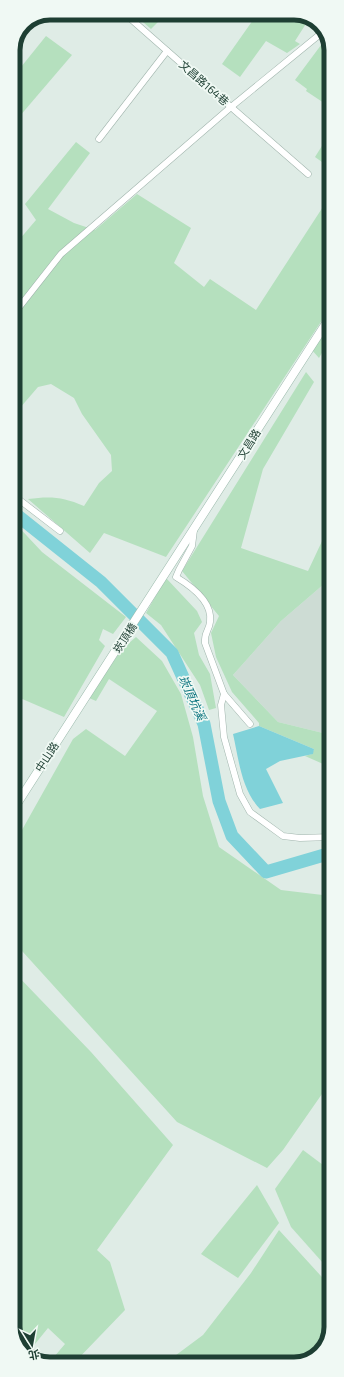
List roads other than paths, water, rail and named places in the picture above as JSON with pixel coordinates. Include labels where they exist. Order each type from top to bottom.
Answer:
[{"type":"main road","name":"文昌路","points":[[169,571],[324,326]]},
{"type":"main road","name":"崁頂橋","points":[[81,705],[169,571]]},
{"type":"main road","name":"中山路","points":[[20,799],[81,705]]},
{"type":"street","name":"文昌路164巷","points":[[132,20],[231,106],[320,34]]},
{"type":"street","points":[[99,139],[167,51]]},
{"type":"street","points":[[20,305],[61,254],[231,106],[308,174]]},
{"type":"street","points":[[20,500],[60,531]]},
{"type":"street","points":[[194,530],[192,546],[178,570],[176,577],[194,588],[208,608],[210,622],[204,635],[205,642],[224,694],[250,724]]},
{"type":"street","points":[[224,694],[221,705],[224,737],[240,794],[250,812],[283,836],[300,838],[324,837]]},
{"type":"water","points":[[259,726],[314,749],[313,754],[280,761],[266,769],[283,803],[260,809],[245,783],[239,764],[233,734]]},
{"type":"waterway","name":"崁頂坑溪","points":[[20,518],[101,582],[172,653],[204,724],[219,801],[232,836],[266,872],[324,855]]}]
